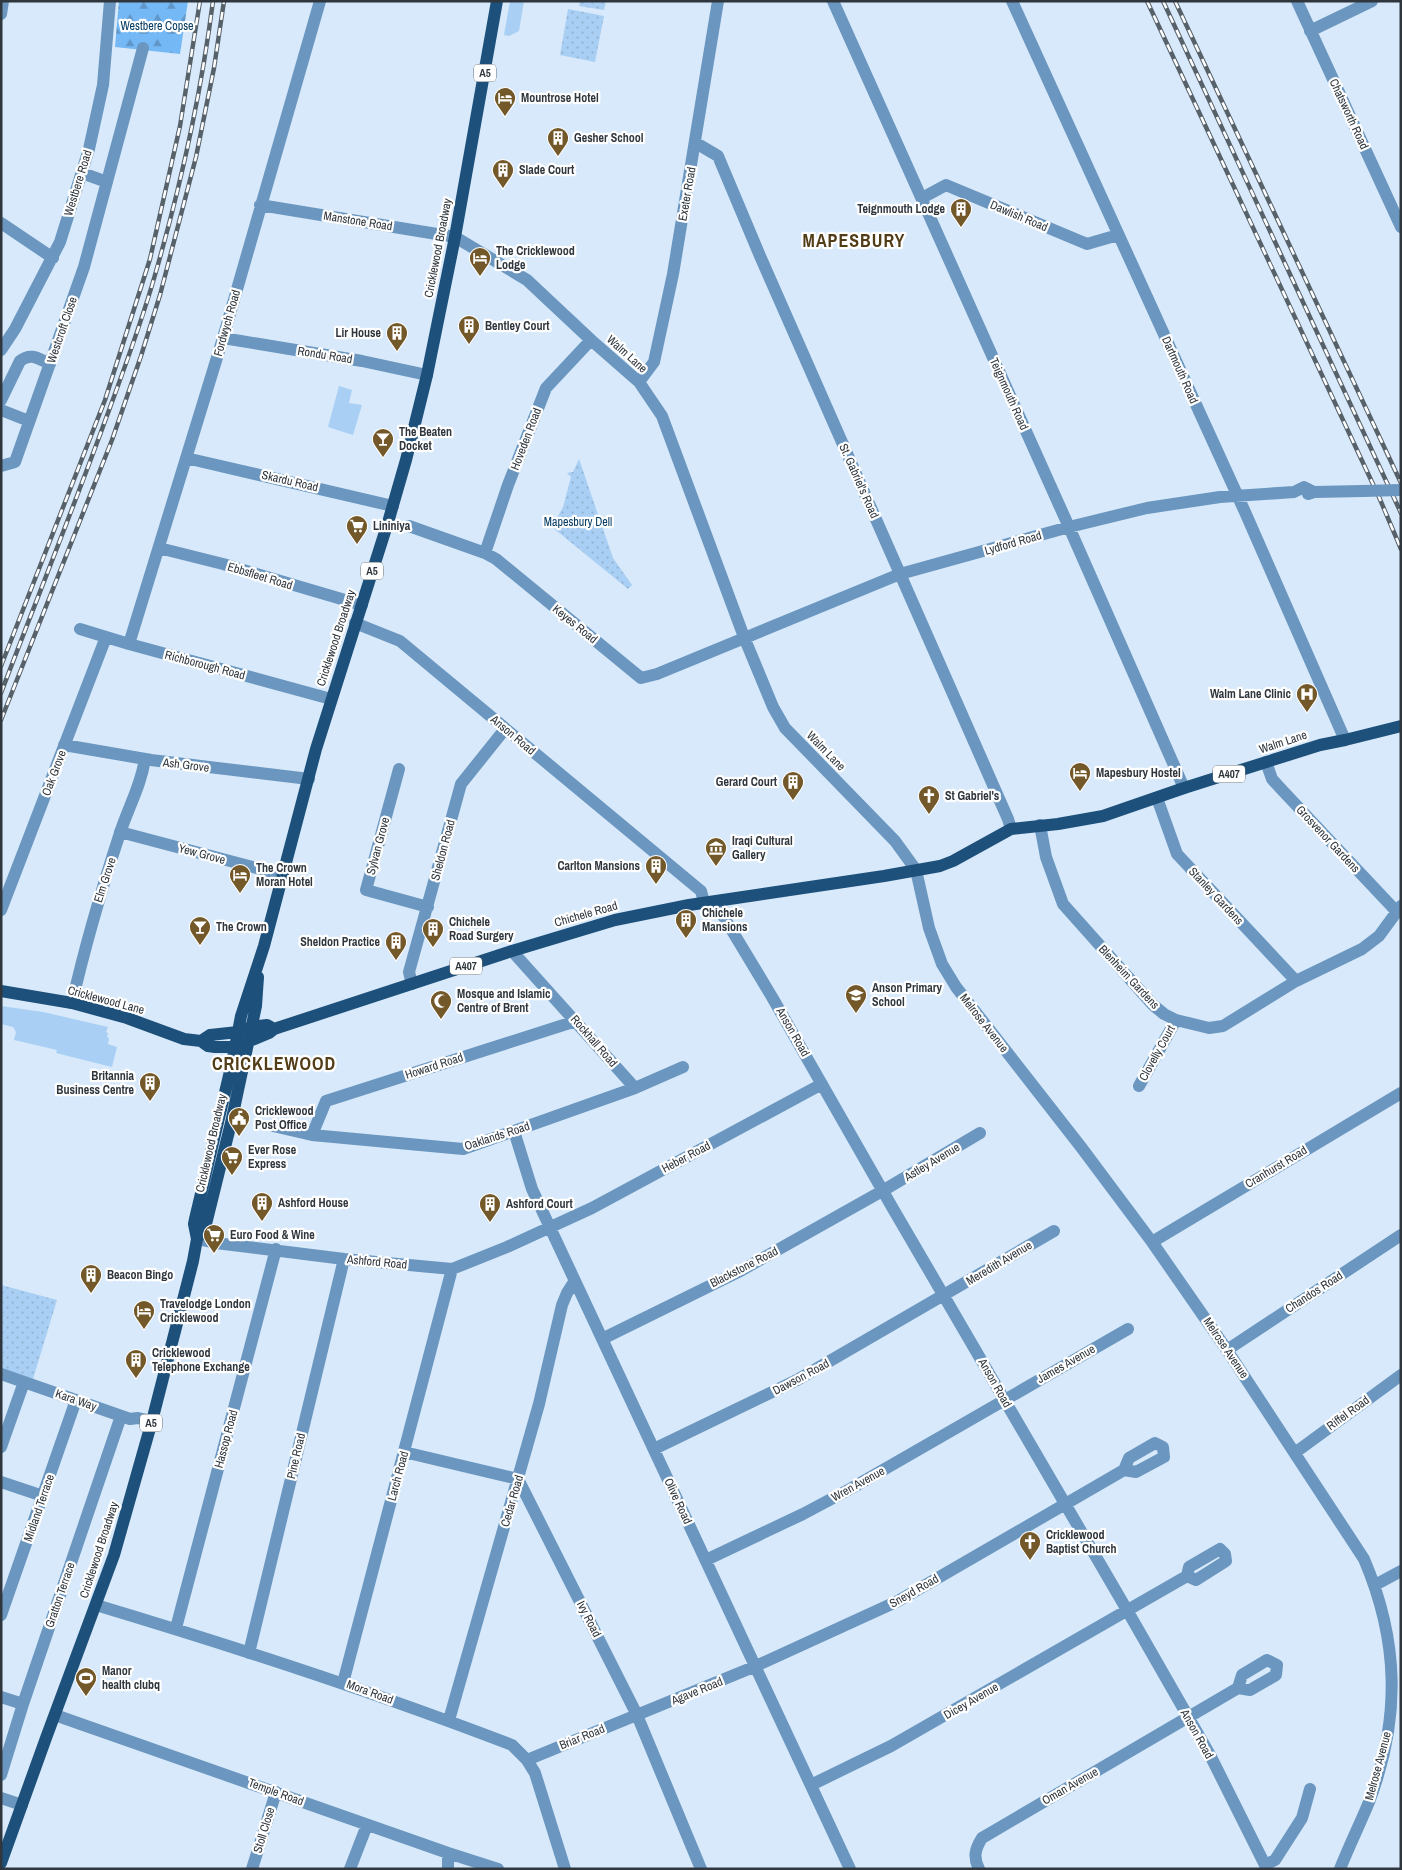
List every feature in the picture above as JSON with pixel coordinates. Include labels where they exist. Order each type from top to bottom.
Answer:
[{"type":"main road","name":"Cricklewood Broadway","points":[[1,1862],[119,1540],[180,1316],[197,1239],[207,1222],[231,1124],[243,1036],[246,998],[259,962],[331,699],[393,506],[427,375],[473,145],[497,1]]},
{"type":"main road","name":"Walm Lane","points":[[916,870],[940,866],[953,861],[1011,829],[1058,824],[1104,816],[1184,788],[1320,745],[1401,726]]},
{"type":"main road","name":"Chichele Road","points":[[243,1036],[269,1032],[512,951],[614,920],[704,902],[916,870]]},
{"type":"main road","name":"Cricklewood Broadway","points":[[243,1036],[251,1027],[256,1006],[259,962]]},
{"type":"main road","name":"Cricklewood Lane","points":[[1,991],[72,1003],[127,1018],[184,1039],[201,1041],[215,1048],[235,1047]]},
{"type":"main road","name":"Chichele Road","points":[[251,1027],[267,1025],[274,1029]]},
{"type":"main road","name":"Cricklewood Lane","points":[[201,1041],[210,1035],[243,1036]]},
{"type":"main road","name":"A407","points":[[235,1047],[243,1036]]},
{"type":"main road","name":"Cricklewood Broadway","points":[[197,1239],[194,1224],[235,1047]]},
{"type":"street","points":[[1,14],[4,1]]},
{"type":"street","name":"Westbere Road","points":[[1,350],[53,258],[82,173],[104,85],[110,1]]},
{"type":"street","name":"Fordwych Road","points":[[129,644],[223,338],[260,204],[320,1]]},
{"type":"street","name":"Exeter Road","points":[[639,382],[654,362],[673,274],[718,1]]},
{"type":"street","name":"Teignmouth Road","points":[[833,1],[1184,788]]},
{"type":"street","name":"Dartmouth Road","points":[[1012,1],[1093,176],[1345,740]]},
{"type":"street","name":"Chatsworth Road","points":[[1297,1],[1401,227]]},
{"type":"street","points":[[1310,31],[1372,1]]},
{"type":"street","name":"Westcroft Close","points":[[1,466],[15,462],[84,267],[143,48]]},
{"type":"street","name":"St. Gabriel's Road","points":[[696,143],[718,156],[1011,829]]},
{"type":"street","points":[[82,173],[106,182]]},
{"type":"street","name":"Dawlish Road","points":[[922,198],[946,185],[1087,244],[1118,235]]},
{"type":"street","name":"Manstone Road","points":[[260,204],[455,237]]},
{"type":"street","points":[[1,223],[53,258]]},
{"type":"street","name":"Walm Lane","points":[[455,237],[528,280],[591,340],[639,382],[662,416],[744,637],[773,707],[785,728],[895,841],[916,870]]},
{"type":"street","name":"Rondu Road","points":[[223,338],[362,361],[427,375]]},
{"type":"street","name":"Hoveden Road","points":[[485,553],[508,485],[546,388],[591,340]]},
{"type":"street","points":[[1,400],[20,361],[26,356],[30,355],[50,364]]},
{"type":"street","points":[[1,410],[29,421]]},
{"type":"street","name":"Skardu Road","points":[[186,458],[393,506]]},
{"type":"street","name":"Lydford Road","points":[[744,637],[900,574],[1069,527],[1147,508],[1220,497],[1294,492],[1303,496],[1314,492],[1401,490]]},
{"type":"street","name":"Keyes Road","points":[[409,526],[485,553],[496,559],[641,678],[657,674],[744,637]]},
{"type":"street","name":"Ebbsfleet Road","points":[[159,548],[223,564],[362,605]]},
{"type":"street","name":"Anson Road","points":[[355,623],[395,638],[701,891],[704,902]]},
{"type":"street","name":"Richborough Road","points":[[80,629],[331,699]]},
{"type":"street","name":"Oak Grove","points":[[1,910],[106,637]]},
{"type":"street","name":"Sheldon Road","points":[[412,984],[409,972],[461,784],[505,728]]},
{"type":"street","name":"Ash Grove","points":[[64,746],[145,759],[309,779]]},
{"type":"street","name":"Elm Grove","points":[[72,1003],[96,907],[120,832],[142,775],[145,759]]},
{"type":"street","name":"Grosvenor Gardens","points":[[1266,762],[1277,785],[1398,908]]},
{"type":"street","name":"Sylvan Grove","points":[[399,769],[366,890],[428,907]]},
{"type":"street","name":"Stanley Gardens","points":[[1157,798],[1177,854],[1296,982]]},
{"type":"street","name":"Blenheim Gardens","points":[[1040,825],[1046,858],[1063,904],[1164,1014],[1176,1020],[1209,1028],[1223,1026],[1296,982],[1362,949],[1379,936],[1398,908]]},
{"type":"street","name":"Yew Grove","points":[[120,832],[283,875]]},
{"type":"street","name":"Melrose Avenue","points":[[916,870],[929,928],[942,964],[956,987],[1081,1147],[1152,1242],[1296,1452],[1364,1559],[1375,1586],[1388,1634],[1391,1659],[1391,1709],[1376,1780],[1340,1869]]},
{"type":"street","name":"Anson Road","points":[[717,901],[1188,1716],[1210,1755],[1266,1867]]},
{"type":"street","name":"Rockhall Road","points":[[512,951],[576,1020],[635,1088]]},
{"type":"street","name":"Howard Road","points":[[312,1135],[326,1101],[576,1020]]},
{"type":"street","name":"Clovelly Court","points":[[1139,1086],[1176,1020]]},
{"type":"street","name":"Oaklands Road","points":[[273,1126],[312,1135],[463,1149],[635,1088],[683,1067]]},
{"type":"street","name":"Heber Road","points":[[549,1227],[592,1208],[822,1084]]},
{"type":"street","name":"Cranhurst Road","points":[[1152,1242],[1401,1093]]},
{"type":"street","name":"Olive Road","points":[[514,1131],[532,1190],[850,1869]]},
{"type":"street","name":"Astley Avenue","points":[[884,1190],[980,1133]]},
{"type":"street","name":"Blackstone Road","points":[[602,1339],[742,1270],[884,1190]]},
{"type":"street","name":"Ashford Road","points":[[197,1239],[344,1259],[452,1268],[507,1247],[549,1227]]},
{"type":"street","name":"Meredith Avenue","points":[[944,1296],[1054,1230]]},
{"type":"street","name":"Chandos Road","points":[[1227,1350],[1401,1235]]},
{"type":"street","name":"Hassop Road","points":[[176,1628],[276,1249]]},
{"type":"street","name":"Pine Road","points":[[249,1653],[344,1259]]},
{"type":"street","name":"Larch Road","points":[[343,1683],[452,1268]]},
{"type":"street","name":"Cedar Road","points":[[449,1720],[539,1404],[562,1304],[574,1282]]},
{"type":"street","name":"Dawson Road","points":[[654,1449],[797,1380],[944,1296]]},
{"type":"street","name":"James Avenue","points":[[1005,1400],[1128,1329]]},
{"type":"street","name":"Kara Way","points":[[1,1374],[130,1419],[138,1418],[152,1422]]},
{"type":"street","name":"Riffel Road","points":[[1296,1452],[1401,1375]]},
{"type":"street","points":[[1,1447],[24,1382]]},
{"type":"street","name":"Midland Terrace","points":[[1,1615],[5,1590],[43,1496],[76,1400]]},
{"type":"street","name":"Wren Avenue","points":[[706,1560],[803,1514],[850,1489],[1005,1400]]},
{"type":"street","name":"Gratton Terrace","points":[[1,1775],[23,1704],[121,1416]]},
{"type":"street","points":[[404,1452],[518,1479]]},
{"type":"street","name":"Sneyd Road","points":[[756,1666],[898,1601],[1124,1470]]},
{"type":"street","name":"Ivy Road","points":[[518,1479],[637,1715],[700,1869]]},
{"type":"street","points":[[1,1482],[43,1496]]},
{"type":"street","points":[[1375,1586],[1401,1571]]},
{"type":"street","name":"Dicey Avenue","points":[[811,1785],[900,1742],[1187,1576]]},
{"type":"street","name":"Mora Road","points":[[96,1605],[176,1628],[343,1683],[512,1744],[527,1760],[535,1773],[565,1869]]},
{"type":"street","name":"Agave Road","points":[[637,1715],[756,1666]]},
{"type":"street","name":"Oman Avenue","points":[[979,1869],[975,1860],[975,1853],[982,1838],[1238,1688]]},
{"type":"street","points":[[1,1697],[23,1704]]},
{"type":"street","name":"Temple Road","points":[[54,1715],[498,1869]]},
{"type":"street","name":"Briar Road","points":[[527,1760],[637,1715]]},
{"type":"street","points":[[1266,1867],[1275,1860],[1302,1818],[1310,1788]]},
{"type":"street","name":"Stoll Close","points":[[252,1869],[276,1792]]},
{"type":"street","points":[[1,1798],[22,1805]]},
{"type":"street","points":[[350,1869],[367,1825]]},
{"type":"street","points":[[448,1853],[448,1869]]},
{"type":"green space","name":"Westbere Copse","points":[[119,1],[188,1],[180,54],[115,47]]},
{"type":"green space","points":[[510,1],[524,1],[519,31],[509,36],[504,35]]},
{"type":"green space","points":[[580,1],[606,1],[604,10],[579,6]]},
{"type":"green space","points":[[568,9],[604,16],[595,62],[560,55]]},
{"type":"green space","points":[[339,386],[352,390],[349,403],[362,405],[353,435],[328,427]]},
{"type":"green space","name":"Mapesbury Dell","points":[[579,459],[613,558],[632,585],[628,589],[552,527],[563,507],[571,477],[567,473],[573,472]]},
{"type":"green space","points":[[1,1006],[43,1012],[108,1027],[106,1032],[109,1038],[108,1044],[117,1047],[112,1067],[56,1053],[57,1050],[14,1040],[16,1032],[13,1027],[1,1024]]},
{"type":"green space","points":[[1,1285],[57,1300],[33,1379],[1,1368]]},
{"type":"railway","points":[[1,666],[105,400],[150,259],[180,126],[200,1]]},
{"type":"railway","points":[[1,693],[89,465],[130,354],[149,295],[189,139],[203,70],[213,1]]},
{"type":"railway","points":[[1,720],[112,440],[160,295],[196,157],[214,68],[224,1]]},
{"type":"railway","points":[[1147,1],[1379,497],[1401,549]]},
{"type":"railway","points":[[1163,1],[1401,513]]},
{"type":"railway","points":[[1175,1],[1401,483]]},
{"type":"place","name":"Mountrose Hotel","points":[[505,117]]},
{"type":"place","name":"Gesher School","points":[[558,157]]},
{"type":"place","name":"Slade Court","points":[[503,189]]},
{"type":"place","name":"Teignmouth Lodge","points":[[961,228]]},
{"type":"place","name":"The Cricklewood Lodge","points":[[480,277]]},
{"type":"place","name":"Bentley Court","points":[[469,345]]},
{"type":"place","name":"Lir House","points":[[397,352]]},
{"type":"place","name":"The Beaten Docket","points":[[383,458]]},
{"type":"place","name":"Lininiya","points":[[357,545]]},
{"type":"place","name":"Walm Lane Clinic","points":[[1307,713]]},
{"type":"place","name":"Mapesbury Hostel","points":[[1080,792]]},
{"type":"place","name":"Gerard Court","points":[[793,801]]},
{"type":"place","name":"St Gabriel's","points":[[929,815]]},
{"type":"place","name":"Iraqi Cultural Gallery","points":[[716,867]]},
{"type":"place","name":"Carlton Mansions","points":[[656,885]]},
{"type":"place","name":"The Crown Moran Hotel","points":[[240,894]]},
{"type":"place","name":"Chichele Mansions","points":[[686,939]]},
{"type":"place","name":"The Crown","points":[[200,946]]},
{"type":"place","name":"Chichele Road Surgery","points":[[433,948]]},
{"type":"place","name":"Sheldon Practice","points":[[396,961]]},
{"type":"place","name":"Anson Primary School","points":[[856,1014]]},
{"type":"place","name":"Mosque and Islamic Centre of Brent","points":[[441,1020]]},
{"type":"place","name":"Britannia Business Centre","points":[[150,1102]]},
{"type":"place","name":"Cricklewood Post Office","points":[[239,1137]]},
{"type":"place","name":"Ever Rose Express","points":[[232,1176]]},
{"type":"place","name":"Ashford House","points":[[262,1222]]},
{"type":"place","name":"Ashford Court","points":[[490,1223]]},
{"type":"place","name":"Euro Food & Wine","points":[[214,1254]]},
{"type":"place","name":"Beacon Bingo","points":[[91,1294]]},
{"type":"place","name":"Travelodge London Cricklewood","points":[[144,1330]]},
{"type":"place","name":"Cricklewood Telephone Exchange","points":[[136,1379]]},
{"type":"place","name":"Cricklewood Baptist Church","points":[[1030,1561]]},
{"type":"place","name":"Manor health clubq","points":[[86,1697]]},
{"type":"district","name":"MAPESBURY","points":[[854,241]]},
{"type":"district","name":"CRICKLEWOOD","points":[[274,1064]]}]
